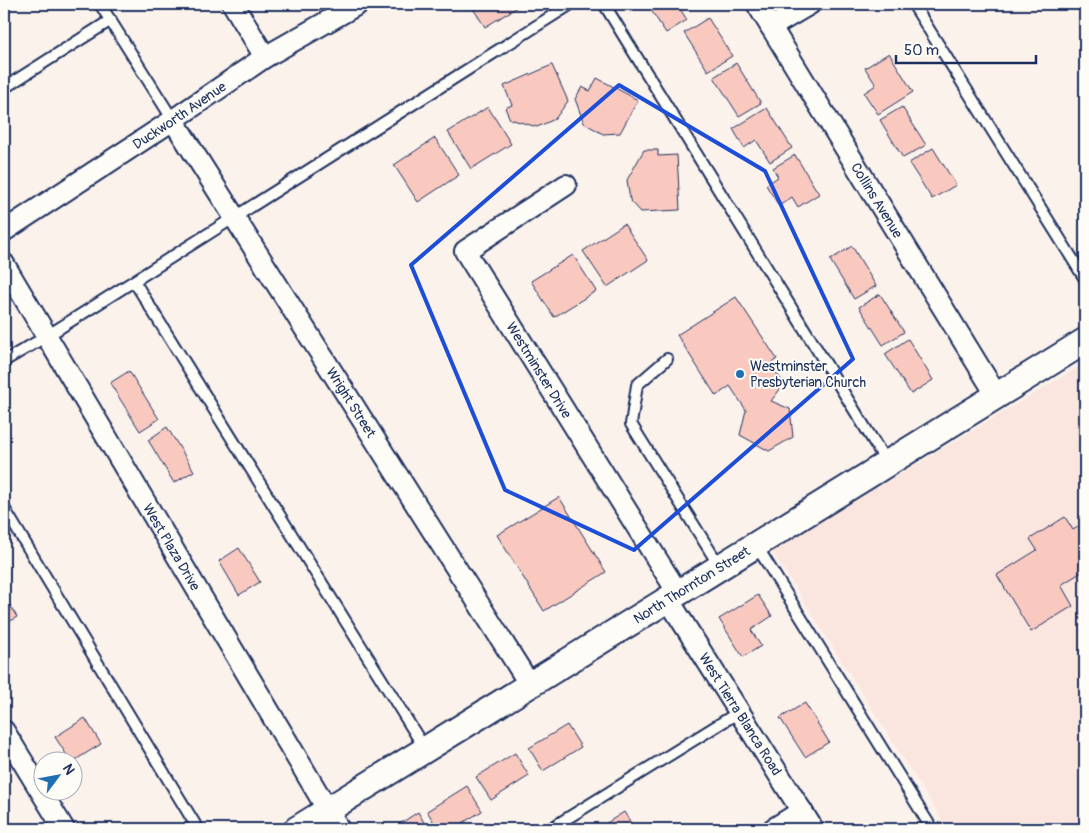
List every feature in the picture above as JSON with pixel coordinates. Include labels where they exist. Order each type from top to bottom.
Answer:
[{"type":"street","points":[[233,4],[265,57]]},
{"type":"street","name":"Duckworth Avenue","points":[[4,231],[265,57],[358,4]]},
{"type":"street","name":"Collins Avenue","points":[[757,4],[997,396]]},
{"type":"street","points":[[771,27],[810,4]]},
{"type":"street","name":"Wright Street","points":[[173,120],[530,685]]},
{"type":"street","name":"Westminster Drive","points":[[566,185],[465,251],[673,596]]},
{"type":"street","name":"West Plaza Drive","points":[[4,264],[334,820]]},
{"type":"street","name":"North Thornton Street","points":[[298,829],[334,820],[426,750],[1085,341]]},
{"type":"street","name":"West Tierra Blanca Road","points":[[673,596],[739,712],[813,829]]},
{"type":"street","points":[[4,731],[60,828]]},
{"type":"street","points":[[774,829],[802,812]]},
{"type":"lane","points":[[100,4],[173,120]]},
{"type":"lane","points":[[4,361],[134,281],[571,4]]},
{"type":"lane","points":[[604,4],[887,464]]},
{"type":"lane","points":[[913,4],[1085,279]]},
{"type":"lane","points":[[4,88],[111,20]]},
{"type":"lane","points":[[134,281],[426,750]]},
{"type":"lane","points":[[666,359],[636,386],[631,424],[720,567]]},
{"type":"lane","points":[[4,508],[198,829]]},
{"type":"lane","points":[[756,545],[932,829]]},
{"type":"lane","points":[[550,829],[739,712]]},
{"type":"highlighted area","points":[[619,85],[765,171],[853,359],[634,550],[505,490],[411,265]]},
{"type":"shaded area","points":[[1085,363],[1085,829],[948,829],[772,551]]},
{"type":"building","points":[[470,4],[513,4],[516,8],[485,27]]},
{"type":"building","points":[[647,4],[677,4],[687,20],[666,33]]},
{"type":"building","points":[[708,18],[732,56],[708,71],[684,33]]},
{"type":"building","points":[[889,53],[913,92],[878,114],[864,93],[876,85],[865,68]]},
{"type":"building","points":[[736,63],[761,103],[739,116],[714,77]]},
{"type":"building","points":[[552,65],[568,101],[555,119],[537,127],[510,119],[505,108],[512,105],[504,86]]},
{"type":"building","points":[[597,78],[638,100],[620,133],[603,134],[584,123],[575,99],[582,87],[590,91]]},
{"type":"building","points":[[488,107],[511,144],[471,169],[448,132]]},
{"type":"building","points":[[902,107],[926,145],[903,158],[880,120]]},
{"type":"building","points":[[767,108],[792,148],[770,162],[756,140],[744,148],[733,129]]},
{"type":"building","points":[[435,138],[459,175],[418,202],[394,165]]},
{"type":"building","points":[[933,148],[956,185],[932,199],[909,163]]},
{"type":"building","points":[[644,150],[658,150],[658,156],[677,155],[680,210],[641,212],[630,200],[627,180]]},
{"type":"building","points":[[795,155],[819,194],[798,207],[792,197],[779,206],[766,185],[778,177],[773,168]]},
{"type":"building","points":[[624,224],[648,260],[607,287],[583,251]]},
{"type":"building","points":[[852,246],[876,286],[854,299],[830,260]]},
{"type":"building","points":[[573,255],[596,291],[554,317],[531,281]]},
{"type":"building","points":[[880,294],[904,332],[883,345],[859,307]]},
{"type":"building","name":"Westminster Presbyterian Church","points":[[736,297],[777,359],[770,364],[784,384],[771,401],[790,409],[793,437],[769,451],[740,435],[746,410],[730,386],[716,396],[677,335]]},
{"type":"building","points":[[908,339],[933,380],[911,394],[885,354]]},
{"type":"building","points":[[129,371],[159,419],[140,431],[110,383]]},
{"type":"building","points":[[167,427],[194,471],[174,483],[148,440]]},
{"type":"building","points":[[559,497],[606,572],[544,611],[497,535]]},
{"type":"building","points":[[1065,517],[1073,530],[1085,522],[1085,570],[1061,585],[1073,606],[1031,632],[997,575],[1037,550],[1030,539]]},
{"type":"building","points":[[239,548],[260,582],[239,595],[219,561]]},
{"type":"building","points":[[758,595],[772,616],[751,630],[761,646],[743,657],[719,619]]},
{"type":"building","points":[[4,596],[17,617],[4,625]]},
{"type":"building","points":[[805,703],[829,742],[805,757],[780,718]]},
{"type":"building","points":[[85,718],[101,744],[82,756],[82,750],[63,750],[55,737]]},
{"type":"building","points":[[567,725],[581,747],[543,771],[529,748]]},
{"type":"building","points":[[515,753],[529,776],[491,800],[476,777]]},
{"type":"building","points":[[467,786],[482,811],[453,829],[438,829],[427,811]]},
{"type":"building","points":[[418,812],[428,829],[396,829],[395,827]]},
{"type":"building","points":[[624,812],[635,829],[605,829],[602,826]]},
{"type":"place","name":"Westminster Presbyterian Church","points":[[740,374]]}]
